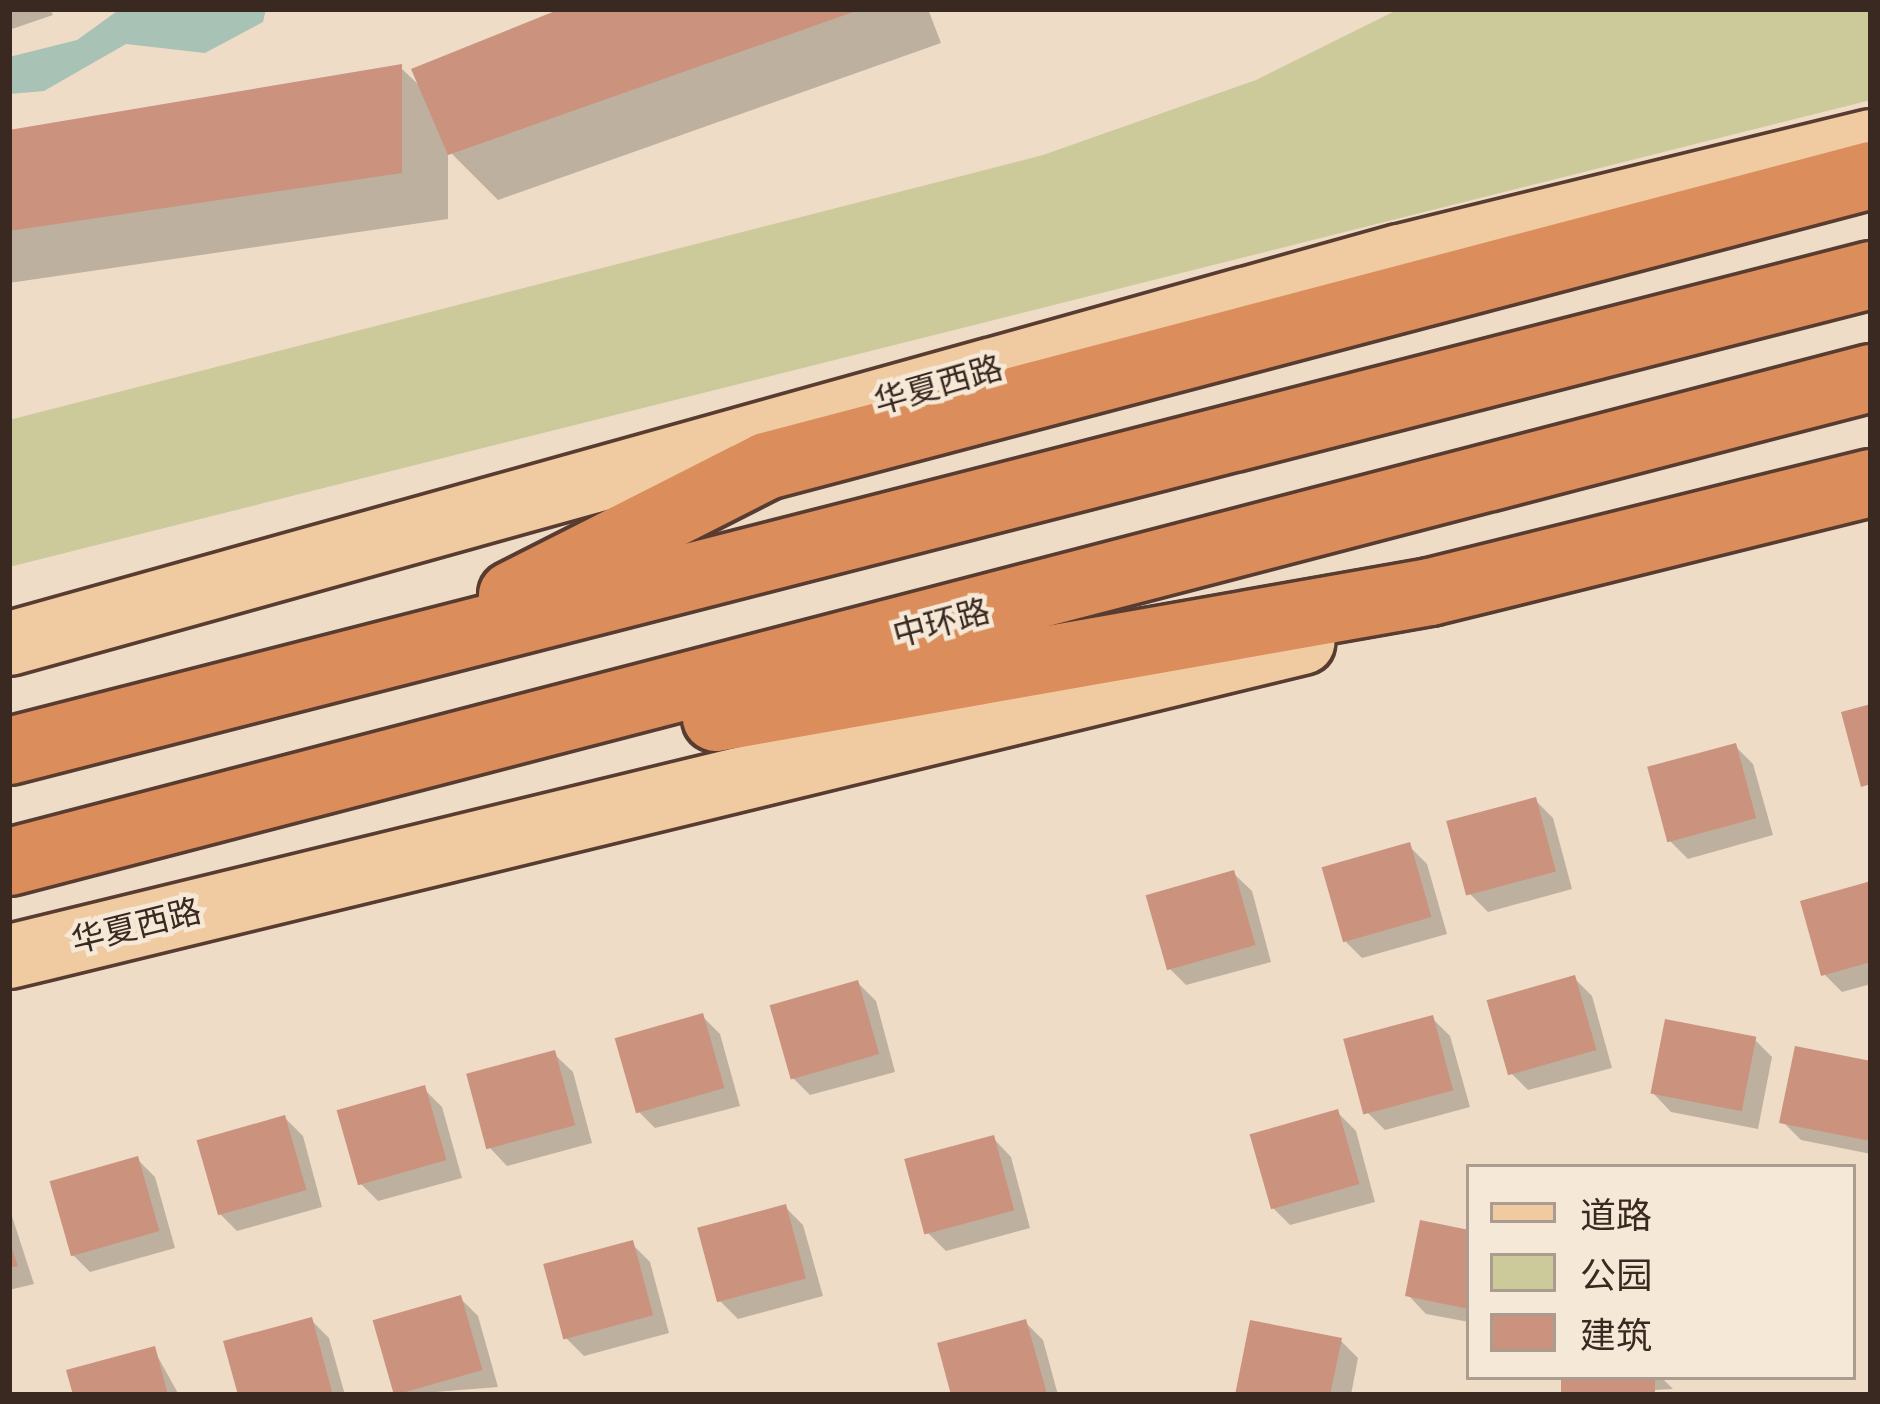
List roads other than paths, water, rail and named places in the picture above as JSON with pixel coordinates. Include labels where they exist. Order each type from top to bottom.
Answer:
[{"type":"highway","points":[[402,651],[766,466],[1871,175]]},
{"type":"highway","points":[[9,751],[1871,275]]},
{"type":"highway","name":"中环路","points":[[9,862],[433,756],[1871,378]]},
{"type":"highway","points":[[433,756],[867,698],[1383,601],[1871,483]]},
{"type":"main road","name":"华夏西路","points":[[9,643],[1400,256],[1871,141]]},
{"type":"main road","name":"华夏西路","points":[[9,956],[1871,496]]}]
